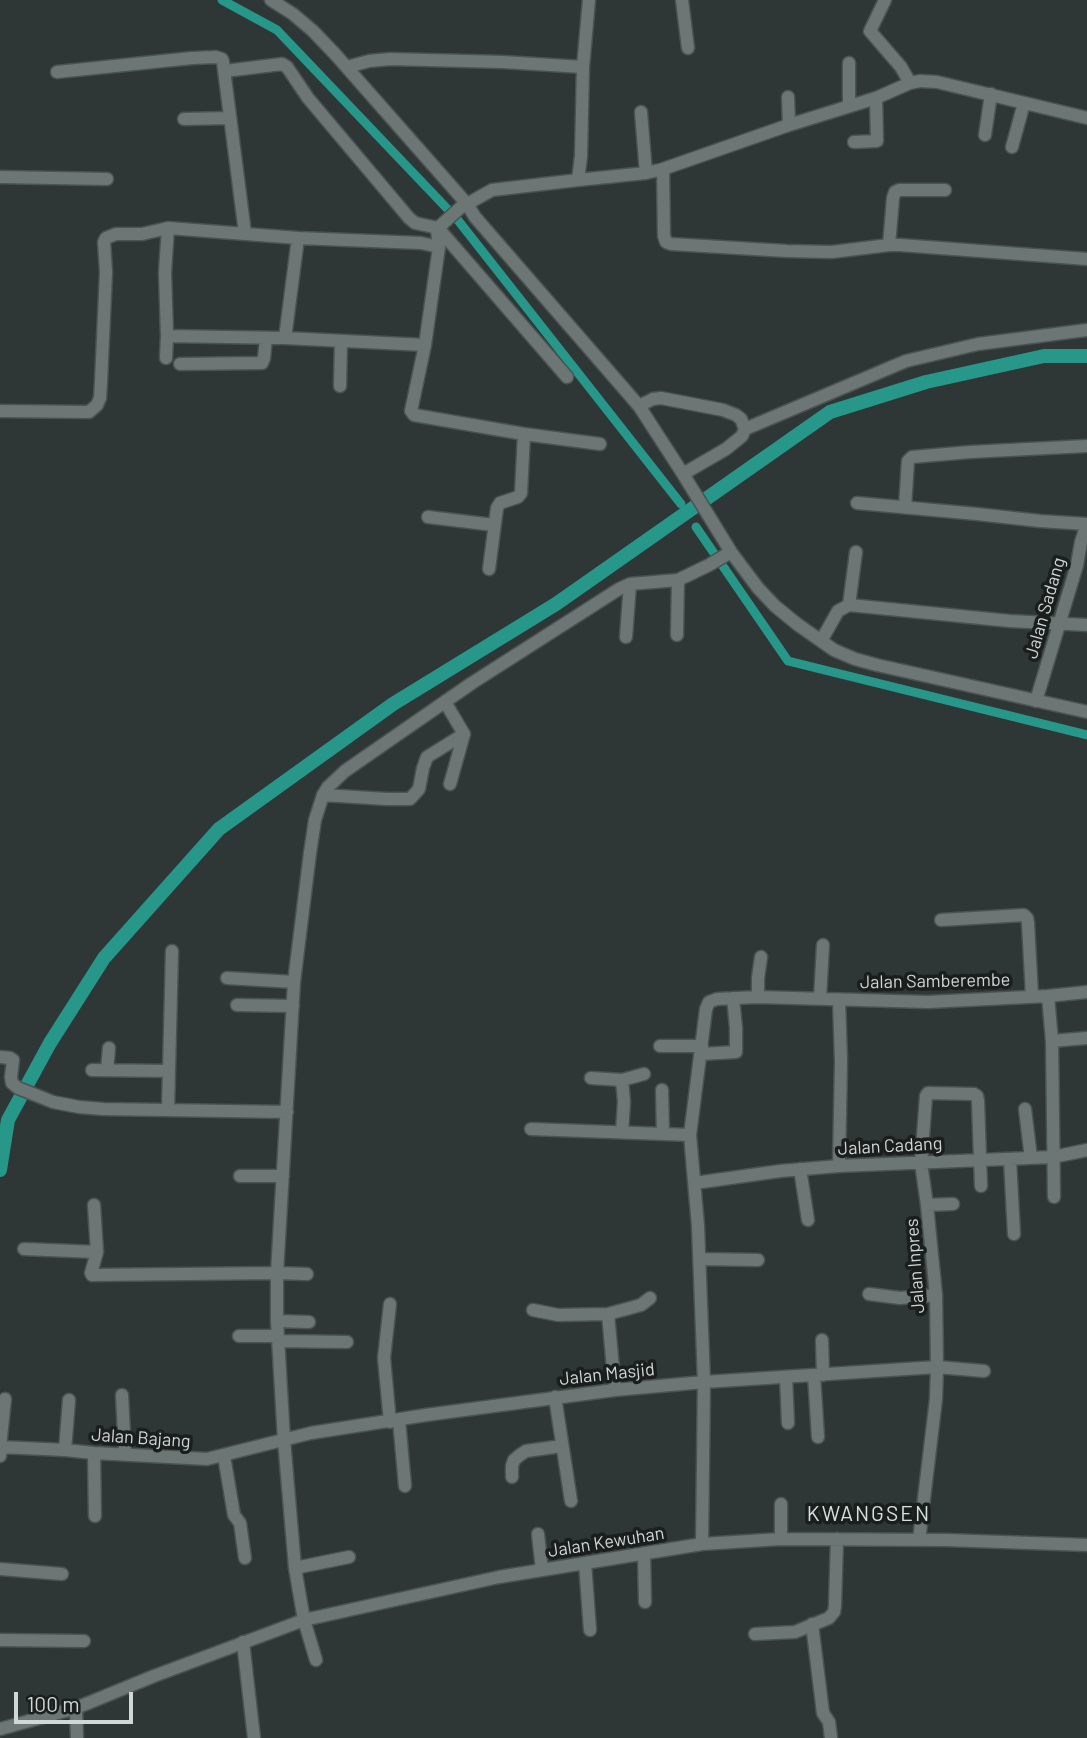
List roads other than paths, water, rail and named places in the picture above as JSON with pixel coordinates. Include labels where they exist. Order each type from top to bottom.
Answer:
[{"type":"street","points":[[271,0],[313,31],[347,67],[463,206],[645,403],[728,554],[775,606],[834,650],[855,659],[1087,712]]},
{"type":"street","points":[[578,180],[589,0]]},
{"type":"street","points":[[682,0],[688,48]]},
{"type":"street","points":[[884,0],[870,31],[901,67],[910,83]]},
{"type":"street","points":[[57,72],[219,57],[225,71],[245,233]]},
{"type":"street","points":[[347,67],[390,59],[583,67]]},
{"type":"street","points":[[849,63],[849,106]]},
{"type":"street","points":[[225,71],[285,65],[308,99],[409,218],[415,223],[438,228],[567,377]]},
{"type":"street","points":[[421,243],[463,206],[492,190],[663,169],[920,81],[937,82],[1087,118]]},
{"type":"street","points":[[985,135],[990,94]]},
{"type":"street","points":[[788,97],[789,125]]},
{"type":"street","points":[[854,142],[877,141],[876,97]]},
{"type":"street","points":[[1012,146],[1024,103]]},
{"type":"street","points":[[641,112],[646,173]]},
{"type":"street","points":[[184,118],[230,118]]},
{"type":"street","points":[[663,169],[664,236],[668,243],[832,252],[889,245],[1087,259]]},
{"type":"street","points":[[0,177],[107,179]]},
{"type":"street","points":[[889,245],[895,192],[945,190]]},
{"type":"street","points":[[0,411],[89,412],[97,405],[102,368],[106,237],[116,234],[142,234],[168,228],[298,238],[421,243],[439,247]]},
{"type":"street","points":[[166,358],[165,272],[168,228]]},
{"type":"street","points":[[438,228],[439,247],[412,413],[524,434],[600,444]]},
{"type":"street","points":[[285,338],[298,238]]},
{"type":"street","points":[[683,474],[726,449],[742,436],[745,429],[906,361],[978,344],[1087,330]]},
{"type":"street","points":[[167,336],[285,338],[425,345]]},
{"type":"street","points":[[180,364],[262,363],[267,338]]},
{"type":"street","points":[[340,386],[341,341]]},
{"type":"street","points":[[645,403],[661,398],[723,410],[741,419],[745,429]]},
{"type":"street","points":[[489,569],[497,508],[500,503],[518,497],[521,493],[524,434]]},
{"type":"street","points":[[905,507],[908,461],[912,457],[1087,446]]},
{"type":"street","points":[[857,503],[1087,524]]},
{"type":"street","points":[[428,517],[494,524]]},
{"type":"street","name":"Jalan Sadang","points":[[1036,701],[1087,524]]},
{"type":"street","points":[[849,605],[856,552]]},
{"type":"street","points":[[316,1660],[304,1620],[295,1568],[284,1440],[277,1273],[294,982],[310,853],[323,795],[345,771],[445,702],[619,589],[631,584],[678,580],[728,554]]},
{"type":"street","points":[[677,635],[678,580]]},
{"type":"street","points":[[626,637],[631,584]]},
{"type":"street","points":[[821,641],[838,611],[849,605],[1010,621],[1087,625]]},
{"type":"street","points":[[445,702],[464,734],[450,784]]},
{"type":"street","points":[[323,795],[410,799],[419,789],[427,757],[464,734]]},
{"type":"street","name":"Jalan Samberembe","points":[[942,920],[1024,915],[1028,923],[1032,996]]},
{"type":"street","points":[[820,999],[823,945]]},
{"type":"street","points":[[168,1110],[172,951]]},
{"type":"street","points":[[758,997],[761,957]]},
{"type":"street","points":[[227,978],[294,982]]},
{"type":"street","name":"Jalan Samberembe","points":[[702,1544],[705,1382],[700,1259],[690,1135],[709,1002],[717,999],[758,997],[928,1002],[1087,992]]},
{"type":"street","points":[[1048,996],[1052,1041],[1054,1197]]},
{"type":"street","points":[[660,1046],[736,1052],[733,998]]},
{"type":"street","name":"Jalan Samberembe","points":[[839,1000],[839,1166]]},
{"type":"street","points":[[237,1006],[293,1006]]},
{"type":"street","points":[[1052,1041],[1087,1038]]},
{"type":"street","points":[[107,1070],[109,1048]]},
{"type":"street","points":[[0,1058],[13,1060],[12,1083],[23,1090],[53,1102],[79,1107],[287,1112]]},
{"type":"street","points":[[92,1070],[169,1071]]},
{"type":"street","points":[[591,1078],[622,1080],[644,1074]]},
{"type":"street","points":[[622,1080],[622,1132]]},
{"type":"street","points":[[662,1090],[663,1134]]},
{"type":"street","name":"Jalan Inpres","points":[[919,1540],[936,1399],[937,1367],[936,1295],[928,1205],[920,1163],[926,1096],[929,1093],[977,1096],[980,1159]]},
{"type":"street","points":[[1025,1109],[1031,1158]]},
{"type":"street","points":[[531,1129],[690,1135]]},
{"type":"street","name":"Jalan Cadang","points":[[695,1183],[800,1169],[980,1159],[1010,1160],[1053,1157],[1087,1150]]},
{"type":"street","points":[[980,1159],[981,1186]]},
{"type":"street","points":[[1010,1160],[1014,1234]]},
{"type":"street","points":[[800,1169],[808,1220]]},
{"type":"street","points":[[240,1176],[283,1176]]},
{"type":"street","points":[[928,1205],[953,1203]]},
{"type":"street","points":[[94,1205],[97,1252],[91,1273],[95,1276],[307,1274]]},
{"type":"street","points":[[24,1249],[97,1252]]},
{"type":"street","points":[[700,1259],[758,1260]]},
{"type":"street","points":[[869,1294],[900,1298],[936,1295]]},
{"type":"street","points":[[533,1310],[558,1315],[608,1314],[634,1308],[650,1298]]},
{"type":"street","points":[[390,1304],[384,1358],[405,1486]]},
{"type":"street","points":[[608,1314],[615,1390]]},
{"type":"street","points":[[278,1321],[309,1322]]},
{"type":"street","points":[[239,1336],[347,1342]]},
{"type":"street","points":[[818,1437],[821,1340]]},
{"type":"street","name":"Jalan Masjid","points":[[284,1440],[311,1433],[615,1390],[937,1367],[984,1371]]},
{"type":"street","points":[[786,1377],[789,1423]]},
{"type":"street","points":[[122,1395],[125,1454]]},
{"type":"street","points":[[555,1397],[571,1501]]},
{"type":"street","points":[[0,1456],[5,1399]]},
{"type":"street","points":[[65,1450],[69,1400]]},
{"type":"street","name":"Jalan Bajang","points":[[0,1447],[197,1460],[224,1456],[284,1440]]},
{"type":"street","points":[[512,1477],[514,1460],[520,1455],[527,1451],[562,1446]]},
{"type":"street","points":[[94,1453],[95,1516]]},
{"type":"street","points":[[224,1456],[235,1519],[240,1523],[245,1558]]},
{"type":"street","points":[[781,1504],[781,1539]]},
{"type":"street","points":[[538,1534],[542,1570]]},
{"type":"street","name":"Jalan Kewuhan","points":[[76,1708],[153,1676],[304,1620],[488,1580],[644,1553],[702,1544],[781,1539],[1087,1545]]},
{"type":"street","points":[[755,1634],[795,1632],[829,1618],[835,1606],[837,1539]]},
{"type":"street","points":[[644,1553],[645,1602]]},
{"type":"street","points":[[295,1568],[349,1557]]},
{"type":"street","points":[[585,1563],[590,1630]]},
{"type":"street","points":[[0,1569],[62,1574]]},
{"type":"street","points":[[812,1624],[823,1713],[829,1722],[831,1738]]},
{"type":"street","points":[[0,1640],[84,1641]]},
{"type":"street","points":[[243,1642],[254,1738]]},
{"type":"street","points":[[0,1729],[76,1708],[77,1738]]},
{"type":"waterway","points":[[222,0],[277,30],[457,219],[681,504]]},
{"type":"waterway","points":[[0,1170],[8,1120],[50,1043],[104,958],[219,829],[393,704],[556,604],[830,412],[926,382],[1044,356],[1087,356]]},
{"type":"waterway","points":[[696,527],[788,661],[1087,735]]},
{"type":"district","name":"KWANGSEN","points":[[869,1514]]}]
